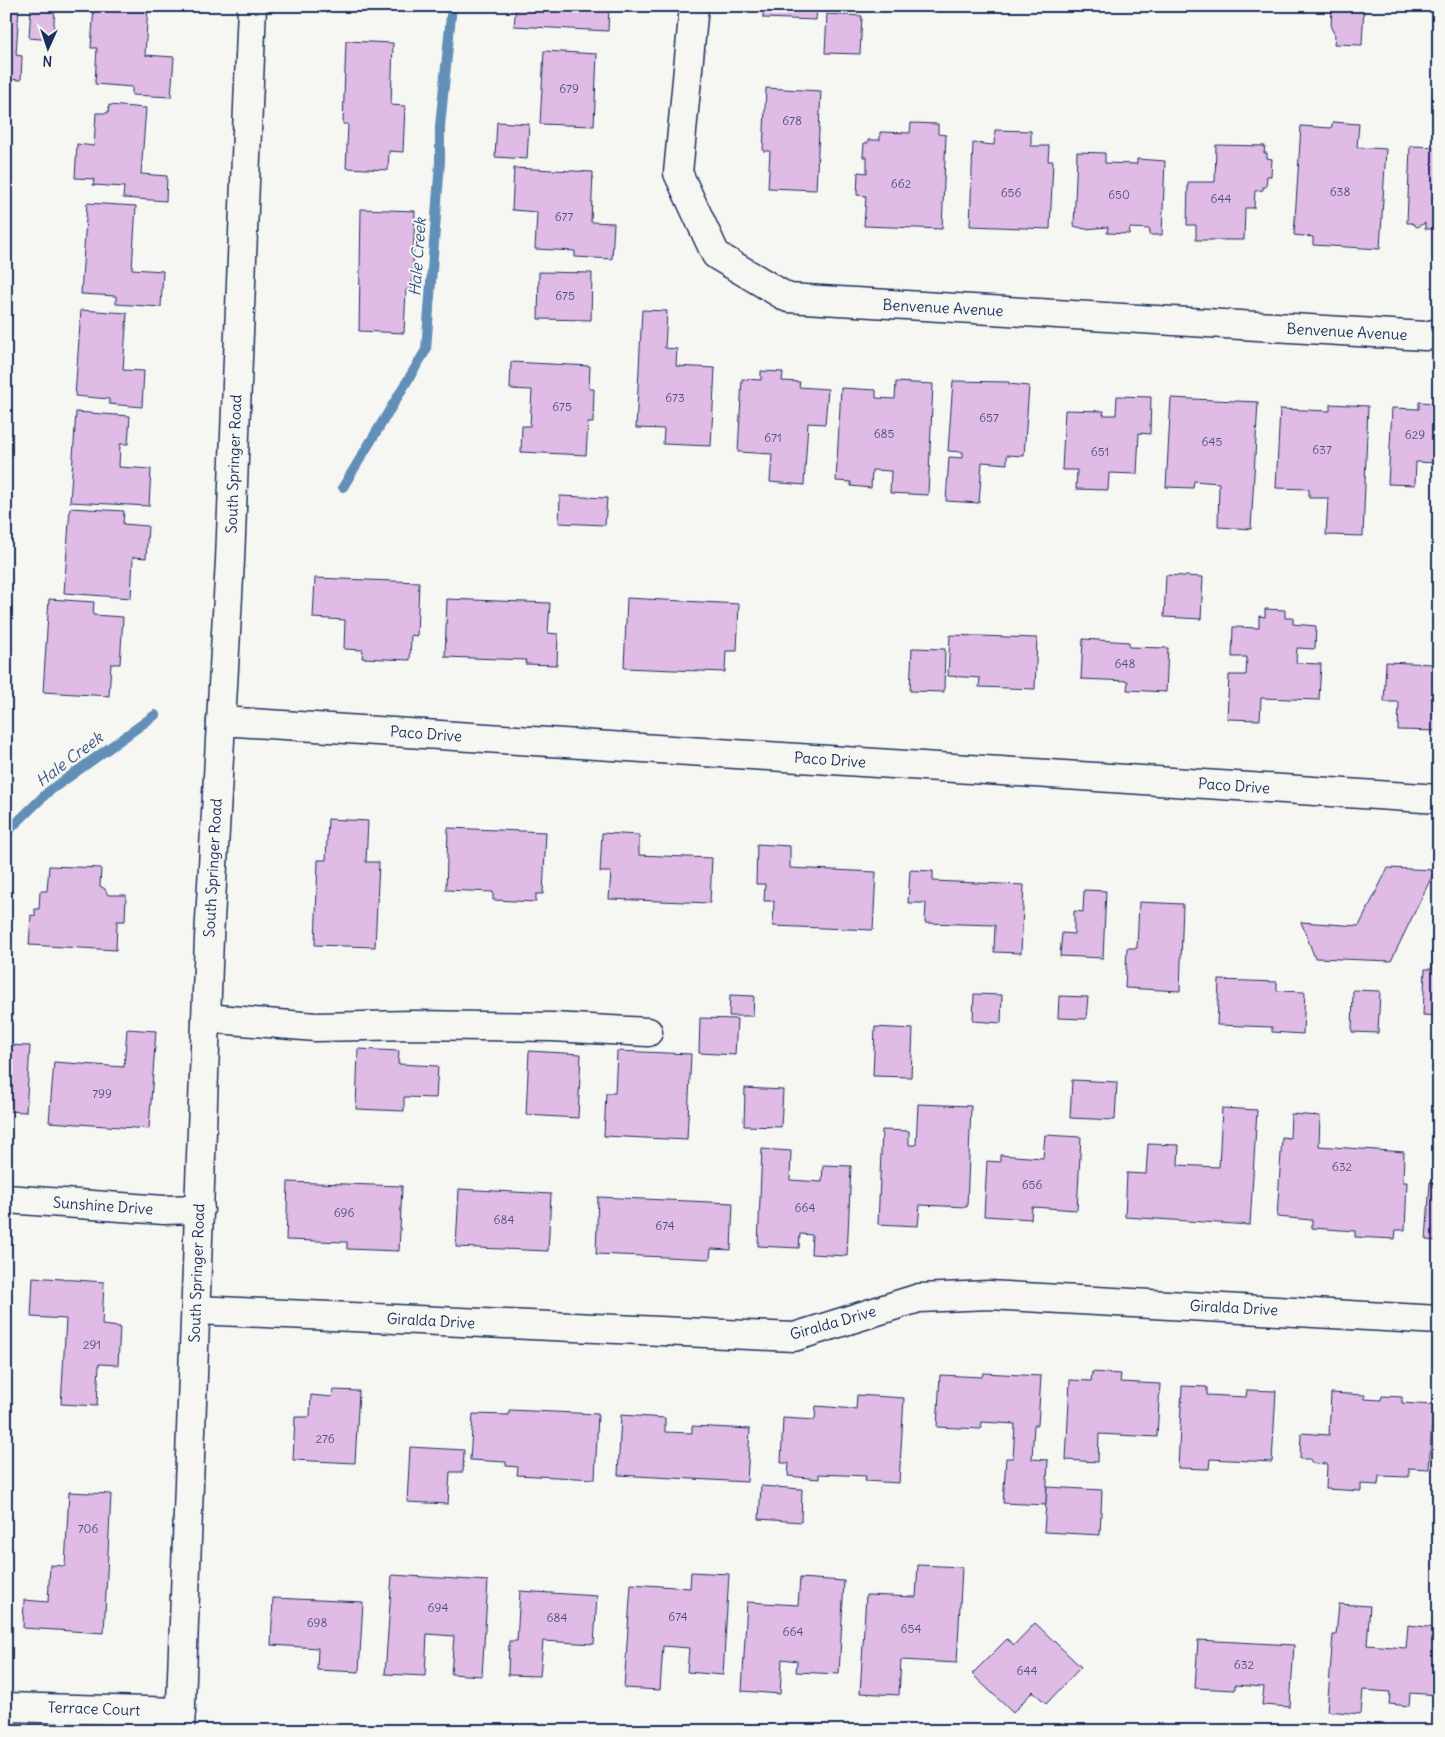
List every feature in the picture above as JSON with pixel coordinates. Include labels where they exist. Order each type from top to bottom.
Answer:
[{"type":"street","name":"South Springer Road","points":[[181,1721],[206,1018],[231,532],[252,6]]},
{"type":"street","name":"Benvenue Avenue","points":[[694,6],[678,173],[716,255],[788,298],[1425,336],[1439,333]]},
{"type":"street","name":"Paco Drive","points":[[221,722],[1439,799]]},
{"type":"street","points":[[206,1018],[316,1027],[413,1025],[552,1027],[648,1032]]},
{"type":"street","name":"Sunshine Drive","points":[[6,1200],[164,1210],[200,1209]]},
{"type":"street","name":"Giralda Drive","points":[[196,1310],[794,1337],[919,1298],[989,1295],[1439,1320]]},
{"type":"street","name":"Terrace Court","points":[[6,1706],[181,1721]]},
{"type":"building","points":[[6,6],[19,6],[16,55],[22,56],[21,80],[6,79]]},
{"type":"building","points":[[31,6],[55,6],[53,40],[29,38]]},
{"type":"building","points":[[94,6],[148,6],[145,55],[174,57],[171,97],[132,95],[132,87],[95,84],[97,48],[91,48]]},
{"type":"building","points":[[516,6],[609,6],[608,31],[514,26]]},
{"type":"building","points":[[763,6],[817,6],[816,20],[763,18]]},
{"type":"building","points":[[1332,6],[1364,6],[1362,45],[1334,44],[1335,35],[1331,28]]},
{"type":"building","points":[[1388,6],[1415,6],[1415,11],[1388,9]]},
{"type":"building","points":[[827,14],[862,16],[860,54],[825,53]]},
{"type":"building","points":[[346,41],[393,43],[391,105],[405,106],[403,152],[389,151],[388,170],[346,168],[348,124],[343,124]]},
{"type":"building","points":[[544,51],[597,54],[594,126],[540,124]]},
{"type":"building","points":[[766,88],[821,91],[816,190],[768,188],[770,151],[763,151]]},
{"type":"building","points":[[109,105],[146,108],[141,174],[167,176],[166,201],[123,198],[124,187],[93,185],[94,179],[75,178],[77,144],[94,146],[96,113],[108,113]]},
{"type":"building","points":[[497,122],[529,124],[527,159],[495,157]]},
{"type":"building","points":[[1333,122],[1359,124],[1357,147],[1386,149],[1380,249],[1313,245],[1313,237],[1294,235],[1301,126],[1331,128]]},
{"type":"building","points":[[911,123],[938,124],[938,134],[946,135],[942,229],[864,226],[866,196],[857,195],[858,172],[867,173],[867,157],[863,157],[864,143],[868,143],[868,140],[880,140],[880,132],[910,133]]},
{"type":"building","points":[[995,130],[1031,131],[1031,146],[1049,146],[1048,161],[1053,161],[1050,229],[970,226],[973,143],[994,145]]},
{"type":"building","points":[[1216,145],[1265,146],[1264,153],[1267,153],[1267,158],[1272,159],[1271,176],[1267,176],[1266,187],[1263,187],[1263,190],[1255,191],[1254,208],[1245,208],[1244,240],[1196,240],[1196,225],[1187,225],[1188,182],[1215,182]]},
{"type":"building","points":[[1410,146],[1439,147],[1439,229],[1425,229],[1425,223],[1417,227],[1412,223],[1407,223]]},
{"type":"building","points":[[1077,152],[1105,153],[1105,163],[1137,164],[1137,159],[1165,161],[1162,235],[1149,235],[1150,229],[1130,228],[1129,234],[1107,233],[1108,227],[1085,229],[1074,226]]},
{"type":"building","points":[[514,168],[593,172],[591,222],[614,223],[612,259],[575,257],[575,251],[535,249],[537,212],[512,210]]},
{"type":"building","points":[[6,185],[12,185],[10,215],[6,215]]},
{"type":"building","points":[[87,203],[136,206],[132,269],[163,271],[161,307],[116,304],[116,296],[81,294]]},
{"type":"building","points":[[361,209],[415,211],[412,290],[406,290],[404,333],[359,331]]},
{"type":"building","points":[[539,272],[592,273],[591,320],[538,319]]},
{"type":"building","points":[[81,310],[127,313],[123,370],[144,371],[142,407],[109,404],[109,399],[75,396]]},
{"type":"building","points":[[642,310],[667,311],[665,348],[677,349],[676,366],[715,368],[711,446],[663,444],[664,429],[636,428]]},
{"type":"building","points":[[511,362],[590,366],[589,389],[594,389],[593,423],[588,423],[586,455],[521,452],[522,426],[530,426],[532,390],[510,389]]},
{"type":"building","points":[[761,371],[783,372],[782,381],[800,382],[799,387],[828,389],[825,424],[808,423],[804,485],[770,482],[772,454],[738,452],[742,379],[761,380]]},
{"type":"building","points":[[953,381],[1009,382],[1009,384],[1029,386],[1024,456],[1007,455],[1007,464],[982,462],[979,503],[946,501],[949,457],[963,458],[963,452],[948,451]]},
{"type":"building","points":[[896,382],[933,384],[928,495],[890,493],[891,471],[872,470],[871,488],[851,486],[851,482],[836,481],[841,388],[876,390],[876,398],[895,399]]},
{"type":"building","points":[[1117,396],[1151,397],[1150,434],[1139,433],[1137,474],[1109,473],[1108,490],[1076,489],[1077,470],[1062,470],[1065,410],[1104,411],[1103,415],[1116,415]]},
{"type":"building","points":[[1171,398],[1258,402],[1251,529],[1218,527],[1219,483],[1194,481],[1193,488],[1166,487]]},
{"type":"building","points":[[1419,402],[1439,403],[1439,463],[1416,462],[1415,485],[1388,484],[1392,408],[1419,409]]},
{"type":"building","points":[[1330,404],[1368,406],[1363,536],[1326,535],[1328,498],[1309,498],[1309,489],[1276,488],[1280,409],[1330,411]]},
{"type":"building","points":[[76,412],[130,416],[128,444],[120,444],[119,467],[151,469],[149,506],[70,502]]},
{"type":"building","points":[[560,496],[607,498],[605,525],[559,523]]},
{"type":"building","points":[[70,508],[124,511],[123,524],[148,526],[146,558],[133,557],[131,598],[64,593]]},
{"type":"building","points":[[1166,575],[1203,577],[1201,619],[1164,617]]},
{"type":"building","points":[[315,578],[419,582],[417,636],[411,635],[410,660],[362,658],[363,650],[344,649],[345,620],[313,618]]},
{"type":"building","points":[[627,598],[739,604],[737,651],[726,651],[725,672],[624,668]]},
{"type":"building","points":[[49,599],[94,602],[93,615],[123,617],[120,664],[111,664],[109,696],[43,692]]},
{"type":"building","points":[[447,599],[550,603],[548,633],[558,634],[557,665],[525,664],[526,660],[445,657]]},
{"type":"building","points":[[1265,609],[1285,610],[1285,618],[1293,618],[1293,624],[1316,626],[1315,649],[1297,648],[1296,663],[1321,664],[1319,700],[1261,698],[1260,720],[1227,719],[1229,675],[1246,675],[1247,657],[1232,657],[1233,627],[1259,628],[1259,616],[1265,617]]},
{"type":"building","points":[[950,635],[1037,638],[1035,689],[979,687],[980,678],[948,676]]},
{"type":"building","points":[[1083,639],[1129,642],[1129,647],[1168,648],[1166,692],[1127,690],[1128,681],[1081,679]]},
{"type":"building","points":[[912,648],[945,649],[944,692],[910,691]]},
{"type":"building","points":[[1434,655],[1439,655],[1439,731],[1398,730],[1399,702],[1384,702],[1386,662],[1434,664]]},
{"type":"building","points":[[328,819],[368,821],[366,862],[379,862],[375,947],[315,945],[318,860],[326,860]]},
{"type":"building","points":[[448,828],[546,832],[543,894],[536,894],[536,902],[493,900],[493,892],[446,890]]},
{"type":"building","points":[[602,833],[639,835],[639,855],[712,858],[710,903],[609,899],[611,872],[600,872]]},
{"type":"building","points":[[757,844],[790,846],[790,868],[876,872],[873,930],[773,926],[774,901],[764,901],[765,884],[756,884]]},
{"type":"building","points":[[49,866],[101,868],[100,886],[105,889],[108,895],[126,895],[125,921],[117,921],[116,950],[29,945],[31,915],[35,916],[35,909],[39,909],[40,891],[47,891]]},
{"type":"building","points":[[1388,868],[1435,870],[1391,961],[1315,958],[1301,922],[1359,926]]},
{"type":"building","points":[[910,870],[933,871],[933,881],[1024,885],[1021,953],[994,952],[995,925],[925,923],[926,903],[908,903]]},
{"type":"building","points":[[1084,890],[1106,891],[1103,958],[1060,956],[1062,933],[1074,934],[1074,911],[1083,912]]},
{"type":"building","points":[[1139,902],[1183,904],[1180,991],[1125,988],[1127,948],[1137,948]]},
{"type":"building","points":[[1434,937],[1439,937],[1439,1016],[1423,1015],[1425,969],[1432,969]]},
{"type":"building","points":[[1219,980],[1277,982],[1277,991],[1305,992],[1303,1034],[1272,1032],[1272,1027],[1217,1025]]},
{"type":"building","points":[[1353,990],[1380,991],[1378,1033],[1352,1032]]},
{"type":"building","points":[[974,994],[1002,995],[1001,1023],[973,1021]]},
{"type":"building","points":[[730,995],[754,996],[753,1016],[729,1016]]},
{"type":"building","points":[[1059,996],[1088,997],[1086,1019],[1058,1018]]},
{"type":"building","points":[[700,1018],[737,1019],[735,1055],[699,1053]]},
{"type":"building","points":[[875,1027],[913,1029],[911,1077],[873,1076]]},
{"type":"building","points":[[127,1029],[156,1031],[149,1129],[49,1122],[54,1062],[124,1067]]},
{"type":"building","points":[[6,1045],[30,1046],[26,1112],[6,1111]]},
{"type":"building","points":[[358,1049],[399,1051],[398,1064],[438,1066],[436,1098],[404,1097],[404,1111],[356,1109]]},
{"type":"building","points":[[529,1051],[581,1054],[578,1118],[526,1115]]},
{"type":"building","points":[[617,1051],[691,1054],[687,1140],[604,1136],[606,1093],[615,1093]]},
{"type":"building","points":[[1072,1080],[1117,1082],[1115,1120],[1070,1118]]},
{"type":"building","points":[[745,1088],[783,1090],[781,1127],[744,1126]]},
{"type":"building","points":[[918,1104],[971,1106],[967,1207],[920,1205],[918,1226],[878,1224],[882,1130],[909,1131],[909,1145],[916,1145]]},
{"type":"building","points":[[1222,1108],[1257,1110],[1250,1225],[1125,1217],[1127,1173],[1146,1174],[1148,1144],[1179,1145],[1178,1165],[1219,1167]]},
{"type":"building","points":[[1291,1114],[1320,1116],[1319,1146],[1404,1152],[1403,1182],[1407,1182],[1405,1230],[1396,1230],[1395,1239],[1355,1237],[1355,1231],[1312,1228],[1312,1220],[1277,1217],[1282,1137],[1290,1138]]},
{"type":"building","points":[[1045,1135],[1081,1137],[1077,1210],[1032,1207],[1031,1219],[984,1216],[987,1161],[1000,1162],[1000,1155],[1043,1158]]},
{"type":"building","points":[[762,1149],[791,1151],[790,1180],[822,1182],[823,1165],[851,1166],[847,1256],[811,1254],[812,1235],[800,1234],[799,1248],[758,1246]]},
{"type":"building","points":[[288,1182],[402,1186],[399,1251],[347,1249],[347,1242],[286,1240]]},
{"type":"building","points":[[1430,1182],[1439,1182],[1439,1241],[1426,1240]]},
{"type":"building","points":[[459,1189],[551,1194],[548,1251],[456,1247]]},
{"type":"building","points":[[598,1197],[733,1203],[731,1250],[711,1249],[710,1259],[596,1254]]},
{"type":"building","points":[[33,1277],[104,1282],[102,1325],[120,1327],[118,1365],[99,1364],[97,1406],[61,1404],[66,1319],[31,1317]]},
{"type":"building","points":[[1092,1372],[1121,1374],[1120,1382],[1160,1384],[1157,1437],[1099,1434],[1098,1462],[1066,1460],[1070,1380],[1091,1381]]},
{"type":"building","points":[[983,1373],[1041,1376],[1038,1425],[1034,1425],[1032,1459],[1048,1460],[1046,1505],[1003,1503],[1006,1458],[1013,1458],[1015,1424],[982,1422],[981,1429],[937,1427],[940,1375],[982,1377]]},
{"type":"building","points":[[1182,1386],[1207,1387],[1207,1395],[1246,1397],[1247,1390],[1276,1391],[1272,1462],[1210,1459],[1209,1469],[1178,1468]]},
{"type":"building","points":[[333,1390],[359,1391],[355,1463],[293,1460],[295,1417],[310,1417],[311,1395],[332,1397]]},
{"type":"building","points":[[1331,1393],[1365,1395],[1365,1399],[1381,1400],[1382,1396],[1402,1397],[1402,1403],[1433,1405],[1429,1469],[1409,1468],[1409,1477],[1379,1476],[1378,1485],[1361,1484],[1361,1491],[1326,1489],[1327,1464],[1311,1463],[1311,1459],[1300,1459],[1301,1433],[1329,1435]]},
{"type":"building","points":[[857,1395],[904,1398],[899,1483],[865,1481],[866,1476],[819,1474],[819,1479],[788,1476],[789,1463],[781,1463],[783,1418],[815,1420],[816,1406],[856,1409]]},
{"type":"building","points":[[509,1410],[598,1414],[595,1479],[517,1475],[518,1467],[506,1466],[506,1462],[470,1460],[473,1414],[509,1415]]},
{"type":"building","points":[[621,1415],[665,1418],[665,1432],[692,1433],[692,1426],[750,1429],[747,1482],[618,1475]]},
{"type":"building","points":[[410,1447],[464,1450],[463,1472],[450,1472],[448,1504],[407,1502]]},
{"type":"building","points":[[761,1486],[802,1489],[801,1522],[759,1519]]},
{"type":"building","points":[[1047,1487],[1102,1490],[1100,1535],[1044,1532]]},
{"type":"building","points":[[69,1492],[111,1494],[104,1633],[23,1628],[24,1600],[48,1602],[50,1565],[65,1566]]},
{"type":"building","points":[[918,1565],[962,1567],[957,1663],[901,1660],[899,1695],[860,1693],[866,1595],[916,1597]]},
{"type":"building","points":[[691,1572],[729,1574],[723,1675],[687,1672],[689,1648],[663,1646],[660,1690],[624,1688],[631,1584],[690,1588]]},
{"type":"building","points":[[392,1575],[488,1581],[482,1676],[451,1674],[454,1636],[427,1634],[425,1676],[385,1674]]},
{"type":"building","points":[[800,1578],[844,1581],[839,1674],[796,1672],[797,1661],[782,1659],[780,1694],[742,1691],[747,1602],[798,1605]]},
{"type":"building","points":[[520,1591],[597,1596],[594,1644],[543,1641],[540,1676],[508,1675],[509,1641],[517,1641]]},
{"type":"building","points":[[273,1598],[363,1602],[359,1672],[317,1670],[318,1648],[271,1645]]},
{"type":"building","points":[[1339,1604],[1370,1606],[1367,1645],[1406,1648],[1408,1625],[1438,1628],[1436,1659],[1439,1659],[1438,1695],[1410,1693],[1409,1706],[1389,1704],[1390,1692],[1363,1690],[1361,1714],[1327,1711],[1333,1635],[1336,1635]]},
{"type":"building","points":[[1035,1623],[1081,1667],[1046,1704],[1033,1691],[1013,1713],[972,1674],[1007,1639],[1014,1645]]},
{"type":"building","points":[[1198,1640],[1294,1645],[1290,1707],[1262,1705],[1264,1687],[1235,1685],[1235,1690],[1195,1688]]},
{"type":"waterway","name":"Hale Creek","points":[[343,487],[426,350],[440,162],[440,126],[452,6]]},
{"type":"waterway","name":"Hale Creek","points":[[6,833],[48,792],[155,715]]}]
